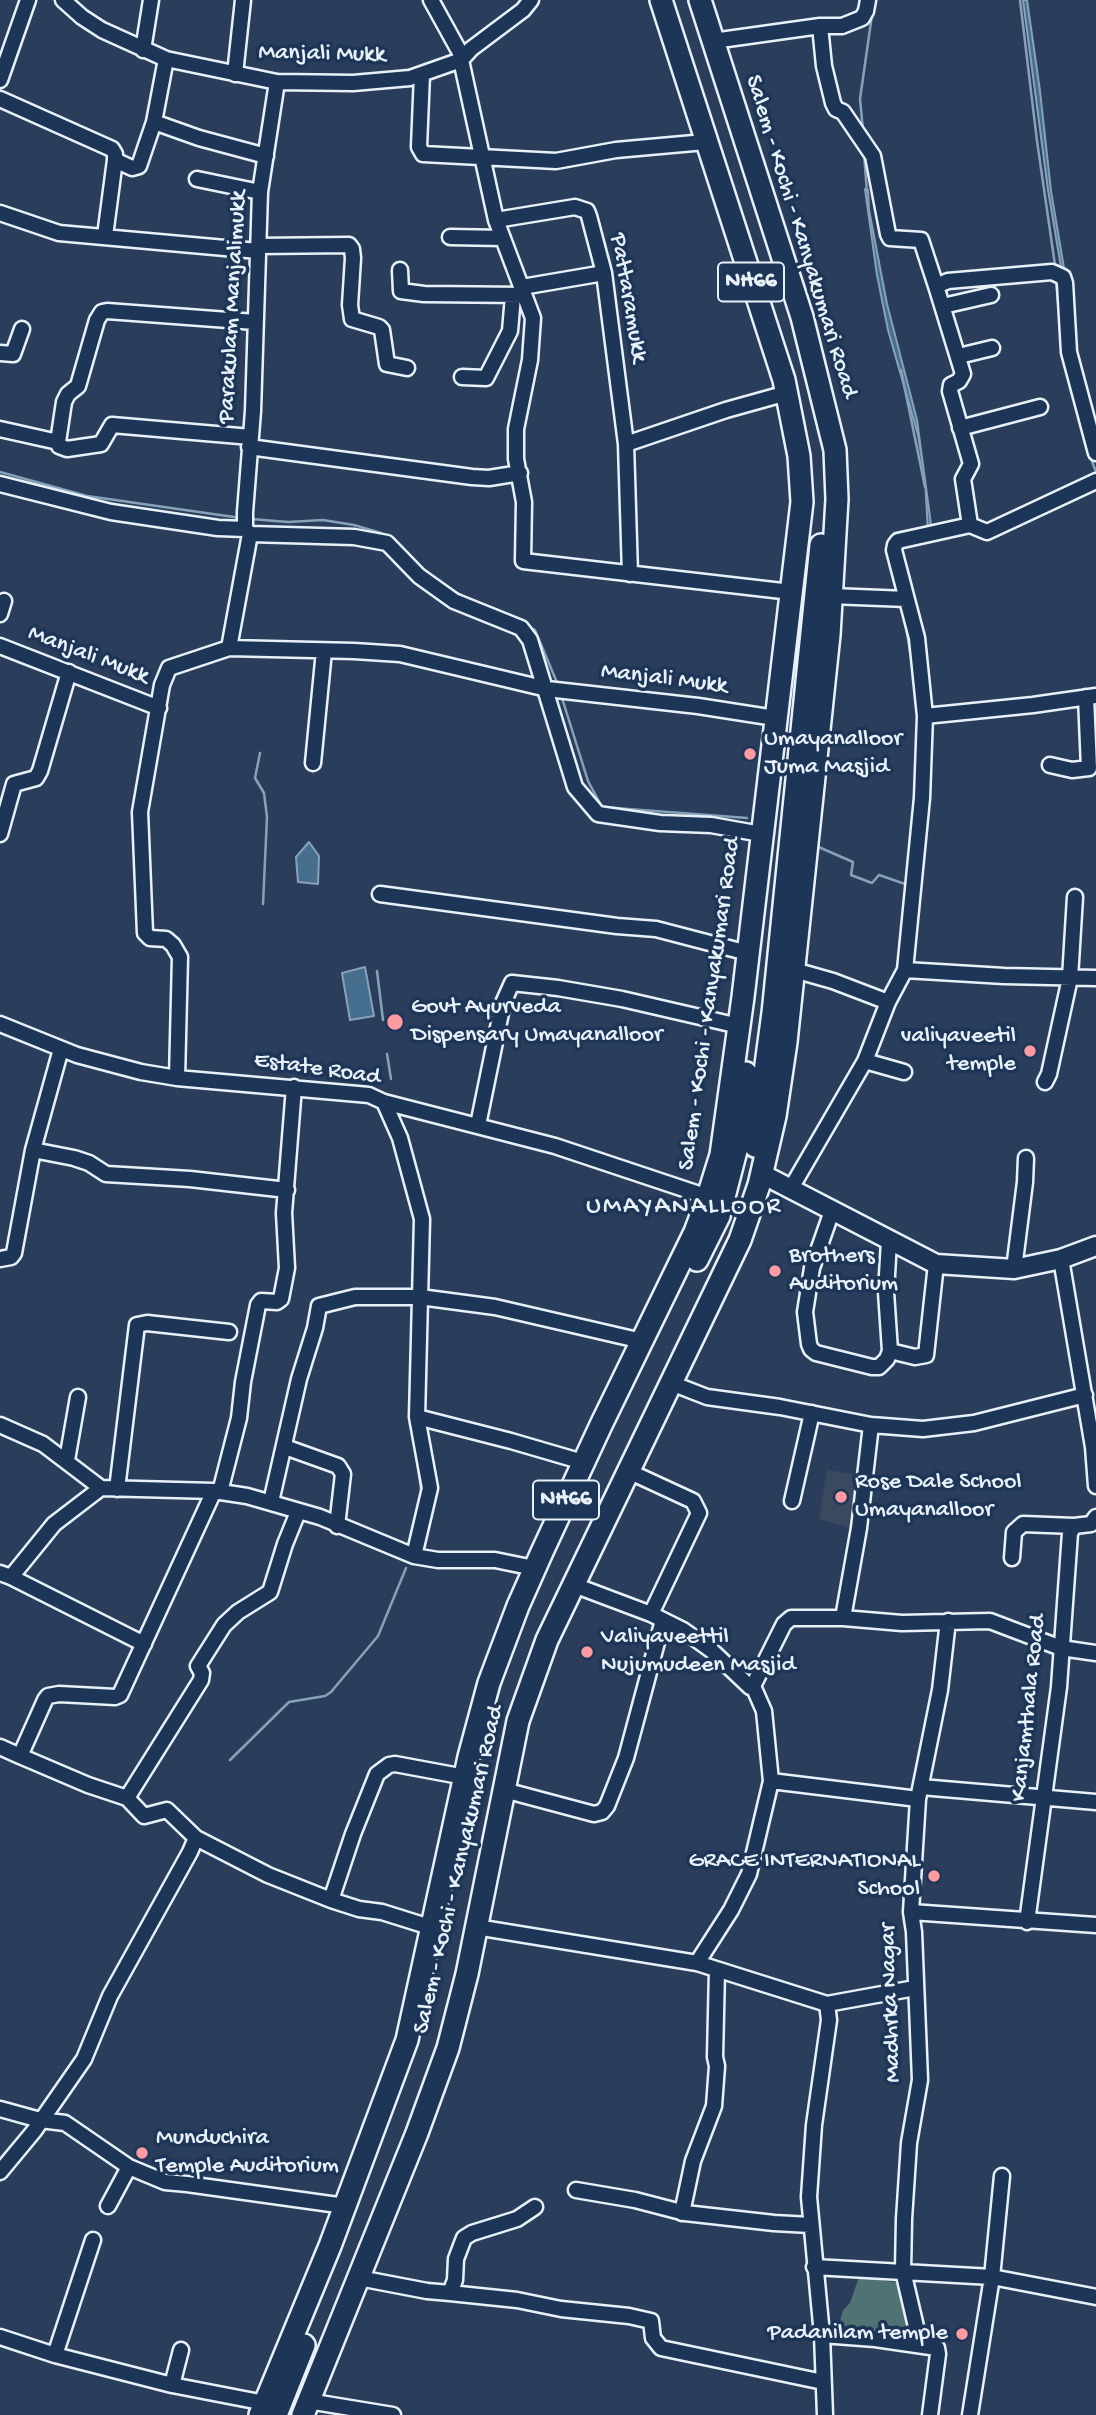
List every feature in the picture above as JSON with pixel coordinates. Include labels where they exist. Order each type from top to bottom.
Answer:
[{"type":"highway","name":"Salem - Kochi - Kanyakumari Road","points":[[267,2411],[407,2040],[465,1777],[489,1683],[534,1569],[695,1232],[721,1155],[802,502],[799,456],[787,393],[661,0]]},
{"type":"highway","points":[[267,2411],[419,2045],[485,1738],[512,1651],[617,1422],[719,1216],[738,1139],[805,581],[811,515],[809,451],[796,386],[781,331],[676,0]]},
{"type":"highway","points":[[301,2410],[437,2045],[503,1740],[528,1656],[735,1220],[755,1150],[773,1013],[824,517],[824,475],[821,432],[811,388],[689,0]]},
{"type":"highway","name":"Salem - Kochi - Kanyakumari Road","points":[[301,2410],[359,2278],[448,2048],[476,1927],[517,1721],[547,1640],[740,1240],[762,1174],[775,1116],[794,970],[831,596],[837,499],[835,450],[802,317],[700,0]]},
{"type":"main road","points":[[762,1174],[936,1264],[1014,1269],[1060,1259],[1096,1246]]},
{"type":"street","points":[[0,80],[7,35],[28,0]]},
{"type":"street","name":"Manjali Mukk","points":[[63,0],[102,30],[166,59],[277,82],[353,83],[399,80],[462,59],[471,49],[523,10],[531,0]]},
{"type":"street","points":[[143,50],[151,0]]},
{"type":"street","points":[[235,74],[243,0]]},
{"type":"street","points":[[431,0],[462,59],[496,220],[520,293],[533,318],[530,360],[516,429],[516,459],[524,502],[523,561],[791,592]]},
{"type":"street","points":[[713,41],[820,26],[842,26],[862,18],[867,5]]},
{"type":"street","points":[[820,26],[824,66],[833,103],[843,112],[873,156],[890,239],[921,240],[959,356],[963,374],[951,385],[950,391],[971,464],[963,479],[970,525]]},
{"type":"street","points":[[115,160],[132,168],[139,166],[154,122],[166,59]]},
{"type":"street","points":[[422,74],[419,147],[423,154],[556,161],[617,150],[705,142]]},
{"type":"street","name":"Parakulam Manjalimukk","points":[[229,648],[246,525],[253,411],[260,192],[277,82]]},
{"type":"street","points":[[0,99],[112,149],[115,160],[105,236]]},
{"type":"street","points":[[154,122],[198,138],[266,156]]},
{"type":"street","points":[[197,179],[260,192]]},
{"type":"street","name":"Pattaramukk","points":[[496,220],[582,208],[589,216],[604,273],[626,444],[630,574]]},
{"type":"street","points":[[0,213],[59,233],[142,242],[258,249],[346,245],[351,247],[353,268],[350,304],[352,319],[379,327],[382,330],[387,363],[407,368]]},
{"type":"street","points":[[450,237],[503,238]]},
{"type":"street","points":[[400,270],[401,291],[424,294],[520,293],[604,273]]},
{"type":"street","points":[[936,286],[948,281],[1052,272],[1063,278],[1069,352],[1096,453]]},
{"type":"street","points":[[462,377],[486,377],[510,331],[520,293]]},
{"type":"street","points":[[943,306],[991,295]]},
{"type":"street","points":[[255,322],[102,312],[97,320],[78,386],[68,394],[64,402],[58,442],[62,449],[101,444],[112,425],[250,442],[472,477],[489,478],[520,473]]},
{"type":"street","points":[[0,353],[13,354],[22,329]]},
{"type":"street","points":[[959,356],[992,348]]},
{"type":"street","points":[[626,444],[726,410],[787,393]]},
{"type":"street","points":[[961,428],[1040,407]]},
{"type":"street","points":[[0,429],[58,442]]},
{"type":"street","points":[[790,1190],[866,1061],[888,1002],[905,971],[922,798],[925,716],[916,638],[895,545],[898,541],[970,525],[987,532],[1096,481]]},
{"type":"street","points":[[0,484],[111,512],[218,527],[246,525],[387,543],[419,576],[454,601],[522,628],[530,640],[547,689],[575,787],[598,814],[660,823],[711,825],[761,834]]},
{"type":"street","points":[[831,596],[907,598]]},
{"type":"street","name":"Manjali Mukk","points":[[0,646],[159,708]]},
{"type":"street","points":[[177,1078],[180,957],[166,939],[150,938],[145,933],[140,812],[162,685],[169,668],[229,648]]},
{"type":"street","name":"Manjali Mukk","points":[[229,648],[400,654],[547,689],[698,706],[775,718]]},
{"type":"street","points":[[313,763],[324,651]]},
{"type":"street","points":[[0,834],[14,784],[36,778],[40,771],[69,672]]},
{"type":"street","points":[[925,716],[1091,696],[1092,771],[1050,765]]},
{"type":"street","points":[[380,894],[656,929],[748,953]]},
{"type":"street","points":[[1045,1082],[1070,978],[1075,897]]},
{"type":"street","points":[[794,970],[833,981],[888,1002]]},
{"type":"street","points":[[905,971],[1096,978]]},
{"type":"street","points":[[478,1125],[503,1003],[513,983],[622,999],[739,1026]]},
{"type":"street","name":"Estate Road","points":[[0,1024],[107,1064],[177,1078],[369,1095],[384,1102],[555,1146],[708,1197]]},
{"type":"street","points":[[0,1259],[11,1258],[13,1253],[33,1150],[61,1049]]},
{"type":"street","points":[[866,1061],[904,1072]]},
{"type":"street","points":[[20,1756],[48,1696],[59,1694],[115,1697],[123,1690],[217,1491],[239,1418],[258,1305],[261,1301],[277,1302],[283,1294],[288,1269],[284,1213],[294,1087]]},
{"type":"street","points":[[384,1102],[400,1138],[422,1219],[417,1417],[430,1488],[414,1556]]},
{"type":"street","points":[[33,1150],[74,1158],[89,1163],[106,1174],[190,1179],[287,1190]]},
{"type":"street","points":[[1014,1269],[1026,1182],[1026,1158]]},
{"type":"street","points":[[832,1211],[812,1268],[805,1312],[808,1344],[816,1353],[872,1367],[883,1364],[890,1351],[886,1292],[888,1241]]},
{"type":"street","points":[[1060,1259],[1095,1447],[1096,1486]]},
{"type":"street","points":[[890,1351],[915,1357],[926,1355],[936,1264]]},
{"type":"street","points":[[271,1502],[319,1306],[355,1297],[420,1297],[495,1307],[642,1341]]},
{"type":"street","points":[[117,1489],[137,1325],[147,1323],[229,1332]]},
{"type":"street","points":[[671,1383],[707,1397],[871,1424],[923,1429],[974,1423],[1085,1395]]},
{"type":"street","points":[[67,1460],[78,1397]]},
{"type":"street","points":[[792,1501],[812,1413]]},
{"type":"street","points":[[417,1417],[583,1462]]},
{"type":"street","points":[[843,1618],[859,1528],[871,1424]]},
{"type":"street","points":[[0,1425],[43,1444],[101,1488],[217,1491],[271,1502],[320,1517],[414,1556],[438,1560],[495,1560],[534,1569]]},
{"type":"street","points":[[285,1447],[338,1466],[343,1474],[337,1526]]},
{"type":"street","points":[[504,1790],[594,1814],[602,1812],[607,1806],[626,1758],[657,1617],[699,1513],[693,1500],[628,1471]]},
{"type":"street","points":[[101,1488],[54,1524],[5,1575],[144,1644]]},
{"type":"street","points":[[127,1798],[201,1680],[202,1673],[198,1666],[224,1625],[238,1612],[270,1592],[298,1512]]},
{"type":"street","points":[[1012,1558],[1014,1532],[1023,1524],[1091,1524],[1096,1517]]},
{"type":"street","name":"Kanjamthala Road","points":[[1027,1922],[1059,1687],[1069,1540],[1074,1525]]},
{"type":"street","points":[[574,1585],[683,1630],[712,1650],[753,1686],[764,1711],[771,1781],[749,1874],[731,1910],[697,1963]]},
{"type":"street","points":[[753,1686],[784,1624],[791,1618],[843,1618],[883,1623],[990,1621],[1061,1648],[1096,1653]]},
{"type":"street","name":"Madhrka Nagar","points":[[937,2348],[917,2331],[903,2272],[909,2143],[920,2080],[911,1912],[919,1793],[940,1689],[948,1621]]},
{"type":"street","points":[[0,1747],[127,1798],[144,1816],[167,1810],[196,1838],[268,1875],[359,1909],[382,1912],[433,1928]]},
{"type":"street","points":[[331,1900],[353,1833],[377,1774],[395,1764],[465,1777]]},
{"type":"street","points":[[771,1781],[919,1793],[1044,1796],[1096,1802]]},
{"type":"street","points":[[0,2172],[84,2059],[110,1996],[196,1838]]},
{"type":"street","points":[[911,1912],[1096,1925]]},
{"type":"street","points":[[476,1927],[697,1963],[827,2004],[915,1988]]},
{"type":"street","points":[[682,2213],[693,2161],[714,2106],[717,2066],[717,1970]]},
{"type":"street","points":[[825,2415],[822,2335],[809,2197],[814,2125],[830,2020],[827,2004]]},
{"type":"street","points":[[0,2109],[40,2120],[65,2123],[130,2166],[165,2182],[345,2206]]},
{"type":"street","points":[[108,2206],[130,2166]]},
{"type":"street","points":[[970,2415],[992,2277],[1002,2176]]},
{"type":"street","points":[[576,2190],[635,2200],[682,2213],[810,2225]]},
{"type":"street","points":[[450,2293],[455,2280],[456,2259],[464,2238],[517,2219],[535,2207]]},
{"type":"street","points":[[55,2355],[93,2240]]},
{"type":"street","points":[[814,2267],[992,2277],[1096,2297]]},
{"type":"street","points":[[359,2278],[427,2291],[517,2300],[552,2308],[651,2320],[653,2338],[661,2348],[823,2382]]},
{"type":"street","points":[[822,2335],[937,2348],[938,2366],[930,2415]]},
{"type":"street","points":[[0,2337],[55,2355],[267,2411]]},
{"type":"street","points":[[172,2385],[181,2350]]},
{"type":"street","points":[[301,2410],[393,2415]]},
{"type":"shaded area","points":[[1023,0],[1027,0],[1051,191],[1066,280],[1063,279],[1048,190]]},
{"type":"shaded area","points":[[865,189],[868,190],[869,210],[887,304],[917,420],[924,475],[918,435],[888,330]]},
{"type":"shaded area","points":[[925,480],[932,532],[928,533]]},
{"type":"shaded area","points":[[309,842],[319,856],[318,884],[298,882],[296,857]]},
{"type":"shaded area","points":[[365,967],[374,1016],[350,1020],[342,973]]},
{"type":"shaded area","name":"Rose Dale School Umayanalloor","points":[[827,1470],[864,1476],[855,1529],[819,1519]]},
{"type":"green space","points":[[859,2277],[902,2283],[911,2326],[904,2339],[860,2333],[859,2328],[847,2329],[840,2321]]},
{"type":"waterway","points":[[1020,0],[1055,265]]},
{"type":"waterway","points":[[863,130],[860,99],[872,15]]},
{"type":"waterway","points":[[864,154],[867,192]]},
{"type":"waterway","points":[[1056,281],[1061,334]]},
{"type":"waterway","points":[[901,370],[925,487]]},
{"type":"waterway","points":[[1068,375],[1085,439]]},
{"type":"waterway","points":[[1090,456],[1096,472]]},
{"type":"waterway","points":[[0,472],[87,496],[241,518]]},
{"type":"waterway","points":[[251,519],[288,522],[323,520],[354,525],[385,536]]},
{"type":"waterway","points":[[893,540],[894,533],[929,527]]},
{"type":"waterway","points":[[447,587],[468,599]]},
{"type":"waterway","points":[[905,621],[913,670]]},
{"type":"waterway","points":[[528,627],[535,630],[558,685]]},
{"type":"waterway","points":[[562,698],[588,781],[602,807],[747,818]]},
{"type":"waterway","points":[[260,753],[255,778],[264,793],[267,817],[263,904]]},
{"type":"waterway","points":[[814,845],[853,862],[851,875],[872,883],[879,875],[908,885]]},
{"type":"waterway","points":[[377,971],[383,1020]]},
{"type":"waterway","points":[[387,1054],[391,1079]]},
{"type":"waterway","points":[[410,1149],[414,1163]]},
{"type":"waterway","points":[[413,1431],[422,1497]]},
{"type":"waterway","points":[[230,1760],[289,1702],[325,1696],[331,1692],[378,1636],[406,1568]]},
{"type":"place","name":"Umayanalloor Juma Masjid","points":[[750,754]]},
{"type":"place","name":"Govt Ayurveda Dispensary Umayanalloor","points":[[395,1022]]},
{"type":"place","name":"valiyaveetil temple","points":[[1030,1051]]},
{"type":"place","name":"Brothers Auditorium","points":[[775,1271]]},
{"type":"place","name":"Rose Dale School Umayanalloor","points":[[841,1497]]},
{"type":"place","name":"Valiyaveettil Nujumudeen Masjid","points":[[587,1652]]},
{"type":"place","name":"GRACE INTERNATIONAL School","points":[[934,1876]]},
{"type":"place","name":"Munduchira Temple Auditorium","points":[[142,2153]]},
{"type":"place","name":"Padanilam temple","points":[[962,2334]]},
{"type":"district","name":"UMAYANALLOOR","points":[[684,1208]]}]
